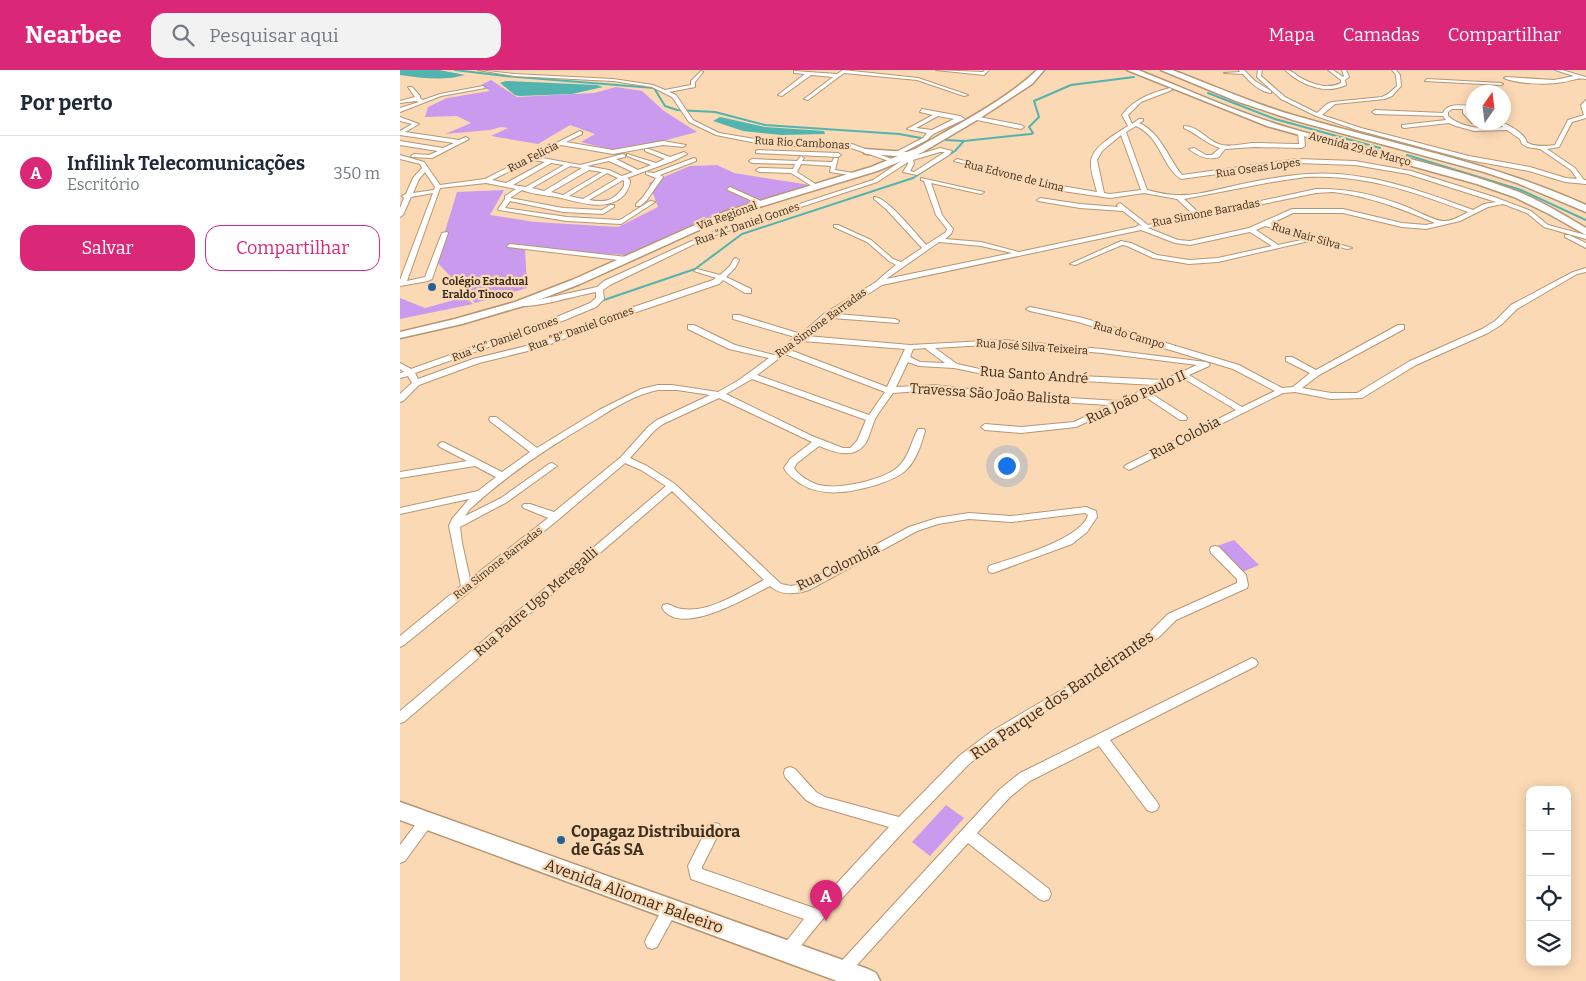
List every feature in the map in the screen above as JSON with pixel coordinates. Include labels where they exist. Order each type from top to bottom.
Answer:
[{"type":"main road","name":"Via Regional","points":[[400,334],[458,322],[519,304],[576,282],[702,224],[892,162],[920,150],[972,119],[1029,82],[1041,70]]},
{"type":"main road","name":"Avenida 29 de Março","points":[[1131,70],[1302,138],[1337,143],[1493,185],[1564,218],[1586,232]]},
{"type":"main road","name":"Avenida 29 de Março","points":[[1165,70],[1273,111],[1314,124],[1379,140],[1518,180],[1586,209]]},
{"type":"main road","points":[[1302,138],[1358,152],[1392,157],[1398,156],[1401,152],[1394,146],[1379,140]]},
{"type":"main road","points":[[1337,143],[1358,152]]},
{"type":"main road","points":[[870,152],[892,162]]},
{"type":"main road","points":[[870,152],[875,161],[875,168]]},
{"type":"main road","name":"Avenida Aliomar Baleeiro","points":[[400,811],[868,981]]},
{"type":"street","points":[[480,70],[514,75],[614,80],[653,86],[665,90],[694,85],[692,83],[701,72]]},
{"type":"street","points":[[938,70],[985,72]]},
{"type":"street","points":[[1260,70],[1259,76],[1283,98]]},
{"type":"street","points":[[1287,70],[1320,87],[1342,86],[1344,84],[1343,80],[1347,77],[1344,70]]},
{"type":"street","points":[[1330,70],[1343,80]]},
{"type":"street","points":[[1318,115],[1328,105],[1334,103],[1386,98],[1399,86],[1398,75],[1394,70]]},
{"type":"street","points":[[1427,80],[1501,84],[1510,70]]},
{"type":"street","points":[[1557,70],[1586,78]]},
{"type":"street","points":[[806,99],[845,71],[918,79],[966,94]]},
{"type":"street","points":[[796,72],[838,76]]},
{"type":"street","points":[[1226,73],[1242,72],[1266,90],[1318,115],[1359,129],[1469,158],[1530,169],[1565,180],[1584,182]]},
{"type":"street","points":[[780,95],[810,73]]},
{"type":"street","points":[[1506,78],[1569,80],[1578,76]]},
{"type":"street","points":[[400,102],[483,87]]},
{"type":"street","points":[[410,88],[419,100]]},
{"type":"street","points":[[1133,125],[1125,115],[1134,104],[1139,100],[1170,89]]},
{"type":"street","name":"Rua Rio Cambonas","points":[[665,90],[676,98],[682,110],[695,124],[726,136],[762,142],[843,144],[870,152]]},
{"type":"street","points":[[400,96],[407,100]]},
{"type":"street","points":[[400,110],[419,100]]},
{"type":"street","points":[[1510,130],[1522,138],[1526,145],[1542,148],[1557,146],[1570,121],[1586,115],[1584,105],[1586,101]]},
{"type":"street","points":[[1445,115],[1449,108],[1466,108]]},
{"type":"street","points":[[922,111],[1021,127]]},
{"type":"street","points":[[1375,112],[1445,115],[1450,121]]},
{"type":"street","points":[[931,132],[920,132],[910,129],[938,114]]},
{"type":"street","points":[[892,162],[925,139],[931,132],[960,118]]},
{"type":"street","points":[[400,119],[416,124],[401,134]]},
{"type":"street","points":[[1101,194],[1094,159],[1114,137],[1144,120]]},
{"type":"street","points":[[1404,126],[1450,121],[1466,127]]},
{"type":"street","name":"Rua Oseas Lopes","points":[[1133,125],[1142,126],[1155,139],[1182,178],[1297,161],[1355,163],[1399,170],[1492,200]]},
{"type":"street","points":[[1186,127],[1201,134],[1214,144],[1223,147],[1254,145],[1302,146],[1302,138]]},
{"type":"street","points":[[1123,132],[1144,191]]},
{"type":"street","name":"Rua Felicia","points":[[486,182],[580,133]]},
{"type":"street","points":[[400,155],[425,158],[463,140],[401,134]]},
{"type":"street","points":[[400,143],[445,150]]},
{"type":"street","points":[[560,143],[613,152],[663,143],[683,145]]},
{"type":"street","points":[[794,172],[808,144]]},
{"type":"street","points":[[843,144],[832,171],[856,174]]},
{"type":"street","points":[[578,166],[664,145],[687,157]]},
{"type":"street","points":[[654,147],[687,157]]},
{"type":"street","points":[[1192,149],[1204,158],[1210,158],[1222,151],[1223,147]]},
{"type":"street","points":[[1542,148],[1573,169],[1584,182]]},
{"type":"street","points":[[646,150],[671,160]]},
{"type":"street","name":"Rua \"A\" Daniel Gomes","points":[[519,304],[533,303],[599,289],[607,283],[707,236],[867,184],[892,162],[908,159],[920,150]]},
{"type":"street","points":[[940,150],[949,151],[915,174],[906,172],[911,164],[908,159],[940,150]]},
{"type":"street","points":[[638,152],[659,164]]},
{"type":"street","points":[[758,152],[838,155]]},
{"type":"street","points":[[629,154],[659,164]]},
{"type":"street","points":[[400,155],[418,161],[425,168],[437,189]]},
{"type":"street","points":[[506,202],[563,210],[618,213],[645,200],[653,184],[660,177],[620,157]]},
{"type":"street","points":[[532,158],[607,171],[625,179],[651,172],[687,157]]},
{"type":"street","points":[[610,159],[639,172],[651,172],[659,164],[687,157]]},
{"type":"street","points":[[506,186],[552,161]]},
{"type":"street","points":[[752,161],[834,164]]},
{"type":"street","name":"Rua Edvone de Lima","points":[[957,161],[1047,186],[1110,196]]},
{"type":"street","points":[[1297,161],[1320,175]]},
{"type":"street","points":[[568,165],[509,196],[501,209],[567,219],[618,213],[652,202]]},
{"type":"street","points":[[400,215],[416,178],[425,168]]},
{"type":"street","points":[[545,193],[587,168]]},
{"type":"street","points":[[759,170],[794,172],[816,186]]},
{"type":"street","points":[[563,197],[607,171]]},
{"type":"street","points":[[582,201],[639,172]]},
{"type":"street","points":[[1110,196],[1144,191],[1180,197],[1202,195],[1298,176],[1320,175],[1368,178],[1420,193],[1472,212]]},
{"type":"street","points":[[920,177],[981,192]]},
{"type":"street","points":[[618,213],[625,179]]},
{"type":"street","points":[[880,283],[888,274],[949,233],[950,229],[939,215],[927,180]]},
{"type":"street","points":[[400,196],[408,196],[463,182],[486,182],[582,201],[618,213]]},
{"type":"street","points":[[437,189],[401,284],[428,279],[445,233]]},
{"type":"street","points":[[730,190],[762,203]]},
{"type":"street","name":"Rua Simone Barradas","points":[[400,642],[556,517],[624,459],[651,429],[660,422],[720,396],[751,376],[828,315],[855,296],[880,283],[1142,226],[1316,191],[1337,190],[1375,198],[1444,224]]},
{"type":"street","points":[[1110,196],[1142,226],[1183,243],[1195,243],[1251,230],[1288,212],[1314,209],[1343,211],[1408,226],[1426,227],[1458,220],[1492,200],[1529,212],[1586,246]]},
{"type":"street","points":[[1180,197],[1199,216]]},
{"type":"street","points":[[876,198],[888,208],[926,250]]},
{"type":"street","points":[[1040,200],[1080,206],[1125,209]]},
{"type":"street","points":[[1554,228],[1567,226],[1564,218]]},
{"type":"street","name":"Rua Nair Silva","points":[[1264,224],[1349,248]]},
{"type":"street","points":[[836,226],[869,241],[891,260],[901,265]]},
{"type":"street","points":[[1554,228],[1586,237]]},
{"type":"street","name":"Rua Nair Silva","points":[[1251,230],[1277,248]]},
{"type":"street","points":[[938,240],[981,244],[1019,253]]},
{"type":"street","name":"Rua Nair Silva","points":[[1073,264],[1103,250],[1124,243],[1155,257],[1189,262],[1218,260],[1306,241]]},
{"type":"street","points":[[510,246],[627,259]]},
{"type":"street","name":"Rua \"B\" Daniel Gomes","points":[[416,383],[476,361],[537,346],[631,310],[716,282],[732,267],[736,260]]},
{"type":"street","points":[[1295,389],[1331,396],[1359,396],[1413,363],[1485,331],[1498,323],[1514,307],[1586,270]]},
{"type":"street","points":[[697,271],[722,277],[748,290]]},
{"type":"street","name":"Rua \"G\" Daniel Gomes","points":[[400,376],[562,318],[598,302],[601,296],[599,289]]},
{"type":"street","name":"Rua do Campo","points":[[1030,310],[1080,320],[1246,370],[1281,391]]},
{"type":"street","points":[[828,315],[895,321]]},
{"type":"street","name":"Rua José Silva Teixeira","points":[[736,317],[799,337],[910,347],[1003,342],[1102,351],[1206,364]]},
{"type":"street","points":[[690,327],[732,347],[774,357]]},
{"type":"street","points":[[1295,389],[1316,373],[1402,327]]},
{"type":"street","points":[[467,587],[461,567],[454,526],[465,507],[479,494],[503,477],[595,415],[644,391],[673,387],[720,396],[842,452],[854,449],[866,432],[871,419],[889,391],[910,347]]},
{"type":"street","points":[[929,347],[954,366]]},
{"type":"street","points":[[783,350],[889,391]]},
{"type":"street","name":"Rua Santo André","points":[[905,358],[919,364],[954,366],[978,372],[1010,376],[1164,383]]},
{"type":"street","points":[[1289,359],[1316,373]]},
{"type":"street","name":"Rua João Paulo II","points":[[985,427],[1021,430],[1066,426],[1086,420],[1206,364],[1227,364]]},
{"type":"street","points":[[400,365],[410,372],[416,383],[400,399]]},
{"type":"street","points":[[1184,375],[1241,410]]},
{"type":"street","points":[[751,376],[871,419]]},
{"type":"street","name":"Travessa São João Balista","points":[[889,391],[906,388],[938,388],[1010,397],[1121,404]]},
{"type":"street","name":"Rua Colobia","points":[[1129,467],[1281,391],[1295,389]]},
{"type":"street","points":[[1145,393],[1183,418]]},
{"type":"street","points":[[493,419],[537,453]]},
{"type":"street","points":[[818,442],[793,461],[789,468],[791,473],[811,486],[834,489],[872,482],[897,473],[912,454],[921,431]]},
{"type":"street","points":[[443,445],[503,477]]},
{"type":"street","name":"Rua Colombia","points":[[624,459],[644,468],[672,486],[771,581],[784,589],[791,590],[805,587],[913,529],[937,521],[969,516],[1011,519],[1086,510],[1093,513],[1091,521],[1068,541],[993,569]]},
{"type":"street","points":[[400,475],[475,463]]},
{"type":"street","points":[[454,526],[504,500],[552,466]]},
{"type":"street","name":"Rua Padre Ugo Meregalli","points":[[400,718],[672,486]]},
{"type":"street","points":[[400,511],[479,494]]},
{"type":"street","points":[[527,506],[556,517]]},
{"type":"street","name":"Rua Parque dos Bandeirantes","points":[[787,952],[816,916],[901,824],[964,760],[996,735],[1087,680],[1155,634],[1172,617],[1243,585],[1242,578],[1214,550]]},
{"type":"street","points":[[667,608],[671,612],[684,616],[702,612],[771,581]]},
{"type":"street","points":[[841,972],[1005,793],[1025,777],[1252,663]]},
{"type":"street","points":[[1101,738],[1152,806]]},
{"type":"street","points":[[790,773],[812,796],[822,802],[901,824]]},
{"type":"street","points":[[400,856],[427,820]]},
{"type":"street","points":[[714,830],[695,866],[696,874],[816,916]]},
{"type":"street","points":[[968,834],[1044,894]]},
{"type":"street","points":[[652,942],[670,909]]},
{"type":"shaded area","points":[[491,80],[517,97],[594,93],[616,87],[642,91],[664,111],[697,132],[621,152],[581,142],[595,134],[570,125],[538,144],[491,136],[508,128],[501,127],[490,130],[445,134],[471,123],[457,116],[425,117],[428,107],[447,98],[490,91],[481,85]]},
{"type":"shaded area","points":[[717,165],[734,173],[810,185],[711,216],[627,255],[525,249],[527,288],[475,303],[436,261],[457,192],[504,190],[490,215],[535,222],[618,227],[658,207],[649,183],[690,166]]},
{"type":"shaded area","points":[[465,297],[473,304],[400,319],[400,298],[425,308]]},
{"type":"shaded area","points":[[1234,540],[1259,565],[1242,572],[1217,546]]},
{"type":"shaded area","points":[[946,805],[964,818],[930,856],[912,842]]},
{"type":"water","points":[[400,70],[439,70],[465,75],[449,78],[425,78],[400,75]]},
{"type":"water","points":[[506,81],[596,85],[603,87],[572,94],[519,96],[500,83]]},
{"type":"water","points":[[720,117],[765,127],[824,131],[825,134],[781,135],[743,131],[713,121]]},
{"type":"waterway","points":[[455,70],[654,88],[665,106],[677,110],[715,112],[765,125],[899,134],[921,138]]},
{"type":"waterway","points":[[964,141],[1031,134],[1033,133],[1029,127],[1039,117],[1034,101],[1071,85],[1134,77]]},
{"type":"waterway","points":[[1208,93],[1275,119],[1380,148]]},
{"type":"waterway","points":[[945,140],[964,141]]},
{"type":"waterway","points":[[601,301],[695,269],[742,234],[913,178],[955,151],[964,141]]},
{"type":"waterway","points":[[1407,155],[1521,190],[1586,220]]},
{"type":"place","name":"Colégio Estadual Eraldo Tinoco","points":[[432,287]]},
{"type":"place","name":"Copagaz Distribuidora de Gás SA","points":[[561,840]]},
{"type":"place","name":"Infilink Telecomunicações","points":[[826,921]]}]
